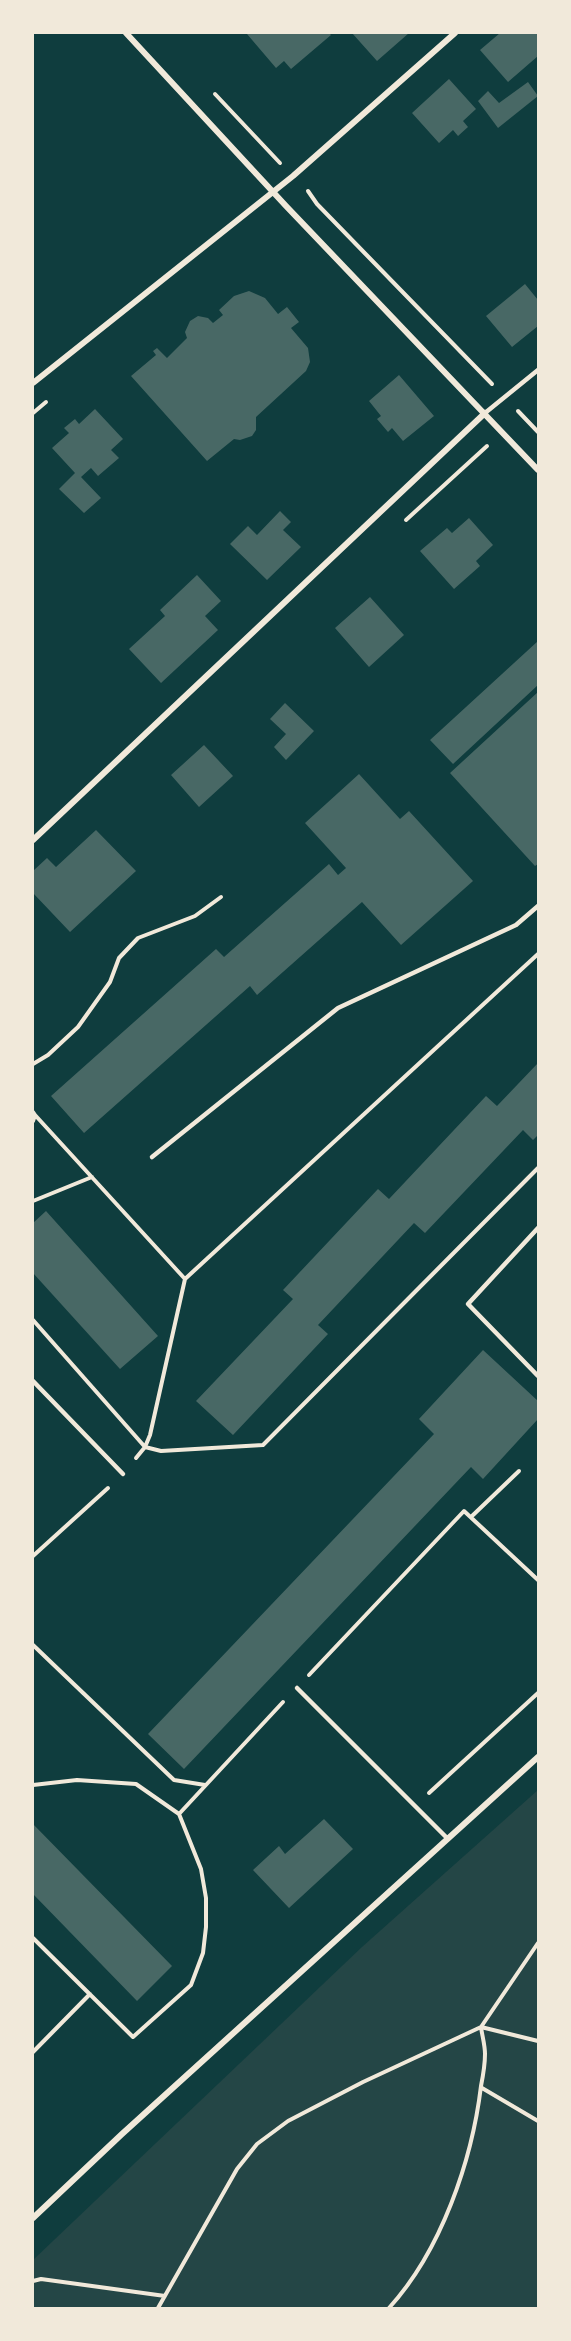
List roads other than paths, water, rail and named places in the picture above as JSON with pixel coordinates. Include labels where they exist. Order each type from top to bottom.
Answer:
[{"type":"street","points":[[126,33],[538,470]]},
{"type":"street","points":[[33,383],[274,192],[454,33]]},
{"type":"street","points":[[33,840],[485,413]]},
{"type":"street","points":[[33,2218],[130,2126],[538,1757]]},
{"type":"lane","points":[[485,413],[538,370]]},
{"type":"lane","points":[[531,376],[538,376]]},
{"type":"lane","points":[[152,1157],[338,1008],[516,925],[538,906]]},
{"type":"lane","points":[[538,1228],[468,1304],[538,1376]]},
{"type":"lane","points":[[33,1381],[123,1474]]},
{"type":"lane","points":[[297,1688],[448,1839]]}]
